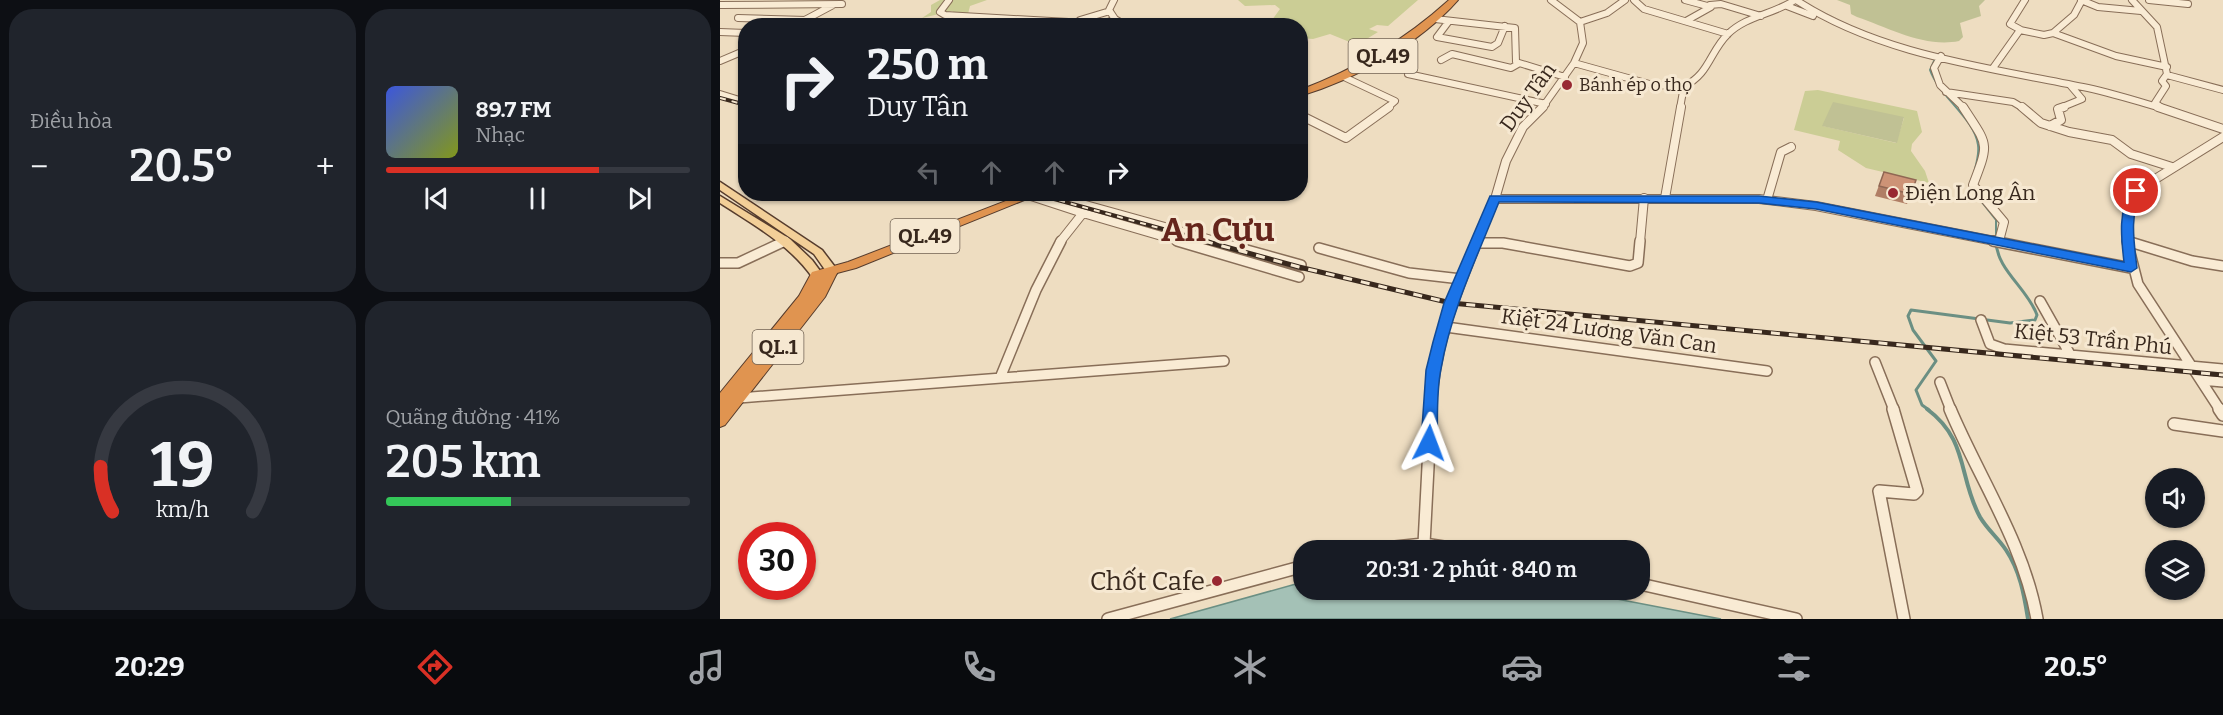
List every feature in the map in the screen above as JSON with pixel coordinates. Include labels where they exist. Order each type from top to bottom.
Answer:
[{"type":"highway","name":"QL.49","points":[[1308,90],[1344,77],[1373,62],[1435,19],[1454,0]]},
{"type":"highway","name":"QL.49","points":[[817,275],[1012,201]]},
{"type":"highway","name":"QL.1","points":[[720,421],[820,294],[832,271]]},
{"type":"highway","name":"QL.1","points":[[720,404],[804,298],[817,275]]},
{"type":"main road","points":[[720,185],[738,197]]},
{"type":"main road","points":[[720,199],[806,257],[817,275]]},
{"type":"main road","points":[[743,201],[818,252],[832,271]]},
{"type":"street","points":[[752,4],[759,0]]},
{"type":"street","points":[[796,4],[803,0]]},
{"type":"street","points":[[720,4],[834,4],[851,0]]},
{"type":"street","points":[[949,0],[941,8],[940,12],[945,15],[1001,18]]},
{"type":"street","points":[[1088,18],[1110,11],[1116,0]]},
{"type":"street","points":[[1551,0],[1580,22],[1606,13],[1625,0]]},
{"type":"street","points":[[1634,0],[1644,9],[1728,34]]},
{"type":"street","points":[[1685,0],[1710,5],[1721,4],[1761,16]]},
{"type":"street","points":[[1574,63],[1653,85],[1692,84],[1708,69],[1728,34],[1795,0],[1816,13],[1886,43]]},
{"type":"street","points":[[2025,0],[2010,24],[2021,30],[2044,35],[2053,33],[2074,15],[2081,0],[2098,7],[2141,11]]},
{"type":"street","points":[[2132,0],[2157,27],[2167,67],[2167,75],[2162,81],[2166,86],[2165,91],[2155,103],[2158,107]]},
{"type":"street","points":[[2149,0],[2188,4]]},
{"type":"street","points":[[812,18],[843,2]]},
{"type":"street","points":[[811,18],[834,4]]},
{"type":"street","points":[[1686,21],[1711,7],[1710,5]]},
{"type":"street","points":[[1787,6],[1874,42],[2070,85],[2158,107],[2223,129]]},
{"type":"street","points":[[1110,11],[1114,18]]},
{"type":"street","points":[[1435,19],[1515,28],[1518,64]]},
{"type":"street","points":[[1449,21],[1437,37],[1487,47],[1498,43],[1505,27]]},
{"type":"street","name":"Duy Tân","points":[[1424,540],[1433,370],[1461,279],[1495,199],[1506,161],[1524,127],[1546,104],[1574,63],[1583,43],[1580,22]]},
{"type":"street","points":[[1993,68],[2021,30]]},
{"type":"street","points":[[720,32],[738,33]]},
{"type":"street","points":[[2053,33],[2116,56],[2167,67]]},
{"type":"street","points":[[1474,57],[1487,47]]},
{"type":"street","points":[[1441,60],[1452,54],[1474,57],[1511,68],[1518,64],[1565,77]]},
{"type":"street","points":[[720,63],[738,55]]},
{"type":"street","points":[[1940,55],[1934,68],[1940,85],[1965,110],[1985,143],[1986,151],[1973,185],[2004,222],[1996,241]]},
{"type":"street","points":[[1408,74],[1546,104]]},
{"type":"street","points":[[2167,75],[2223,90]]},
{"type":"street","points":[[1308,119],[1346,138],[1395,101],[1344,77]]},
{"type":"street","points":[[2050,126],[2061,120],[2058,109],[2082,99],[2070,85]]},
{"type":"street","points":[[1665,198],[1684,86]]},
{"type":"street","points":[[1946,92],[2013,102],[2050,126],[2112,140],[2131,154],[2172,167]]},
{"type":"street","points":[[720,94],[738,100]]},
{"type":"street","points":[[2223,137],[2136,191],[2131,198],[2127,241],[2131,268],[2138,284],[2223,415]]},
{"type":"street","points":[[1767,200],[1781,152],[1791,147]]},
{"type":"street","points":[[1476,243],[1503,243],[1630,266],[1638,263],[1644,198]]},
{"type":"street","points":[[1495,199],[1767,200],[1816,206],[2131,268]]},
{"type":"street","points":[[1050,201],[1299,277]]},
{"type":"street","points":[[1072,201],[1301,265]]},
{"type":"street","points":[[1000,378],[1023,320],[1056,251],[1070,224],[1083,213]]},
{"type":"street","points":[[2127,241],[2192,261],[2223,267]]},
{"type":"street","points":[[720,263],[738,263],[785,242]]},
{"type":"street","points":[[1319,248],[1409,273],[1461,279]]},
{"type":"street","points":[[2040,301],[2072,356]]},
{"type":"street","name":"Kiệt 53 Trần Phú","points":[[1981,320],[1990,344],[2025,352],[2223,369]]},
{"type":"street","name":"Kiệt 24 Lương Văn Can","points":[[1446,327],[1767,371]]},
{"type":"street","points":[[739,398],[1224,361]]},
{"type":"street","points":[[1875,362],[1895,413],[1917,491],[1914,494],[1879,491],[1904,619]]},
{"type":"street","points":[[2201,380],[2223,382]]},
{"type":"street","points":[[1940,382],[1976,466],[2019,554],[2035,601],[2037,619]]},
{"type":"street","points":[[2174,424],[2223,431]]},
{"type":"street","points":[[1108,619],[1293,569]]},
{"type":"street","points":[[1650,586],[1796,619]]},
{"type":"green space","points":[[940,0],[987,0],[970,6],[968,14],[958,15],[952,11],[922,18],[931,12],[931,5]]},
{"type":"green space","points":[[1238,0],[1418,0],[1388,26],[1377,25],[1369,29],[1378,32],[1357,45],[1330,34],[1308,39],[1308,18],[1273,18],[1280,9],[1275,5],[1245,6]]},
{"type":"green space","points":[[1837,0],[1985,0],[1979,6],[1981,16],[1960,23],[1963,37],[1959,41],[1933,42],[1907,36],[1857,17],[1851,14],[1850,5]]},
{"type":"green space","points":[[1818,90],[1917,111],[1922,132],[1912,144],[1911,151],[1925,171],[1929,183],[1866,168],[1838,150],[1840,141],[1794,130],[1805,91]],"holes":[[[1904,118],[1896,143],[1823,126]]]},
{"type":"green space","points":[[1833,102],[1904,117],[1897,143],[1822,126]]},
{"type":"shaded area","points":[[1293,585],[1293,600],[1622,600],[1721,619],[1170,619]]},
{"type":"building","points":[[1884,172],[1916,180],[1911,194],[1879,186]]},
{"type":"waterway","points":[[1935,59],[1930,70],[1935,80],[1975,135],[1978,155],[1970,187],[1996,220],[1996,241]]},
{"type":"waterway","points":[[1929,410],[1922,405],[1916,390],[1936,361],[1913,330],[1908,316],[1911,310],[2010,323],[2035,320],[2037,315],[2027,296],[2001,261],[1996,241]]},
{"type":"waterway","points":[[1927,409],[1950,433],[1980,517],[2006,550],[2015,566],[2028,619]]},
{"type":"railway","points":[[720,98],[738,103]]},
{"type":"railway","points":[[1061,201],[1210,242]]},
{"type":"railway","points":[[1204,241],[1299,267],[1451,303],[2223,375]]},
{"type":"place","name":"Bánh ép o thọ","points":[[1567,85]]},
{"type":"place","name":"Điện Long Ân","points":[[1893,193]]},
{"type":"place","name":"Chốt Cafe","points":[[1217,581]]},
{"type":"district","name":"An Cựu","points":[[1218,229]]},
{"type":"route","points":[[1429,443],[1433,370],[1440,342],[1451,303],[1495,199],[1759,200],[1816,206],[2131,268],[2127,241],[2129,204],[2136,191]]}]
